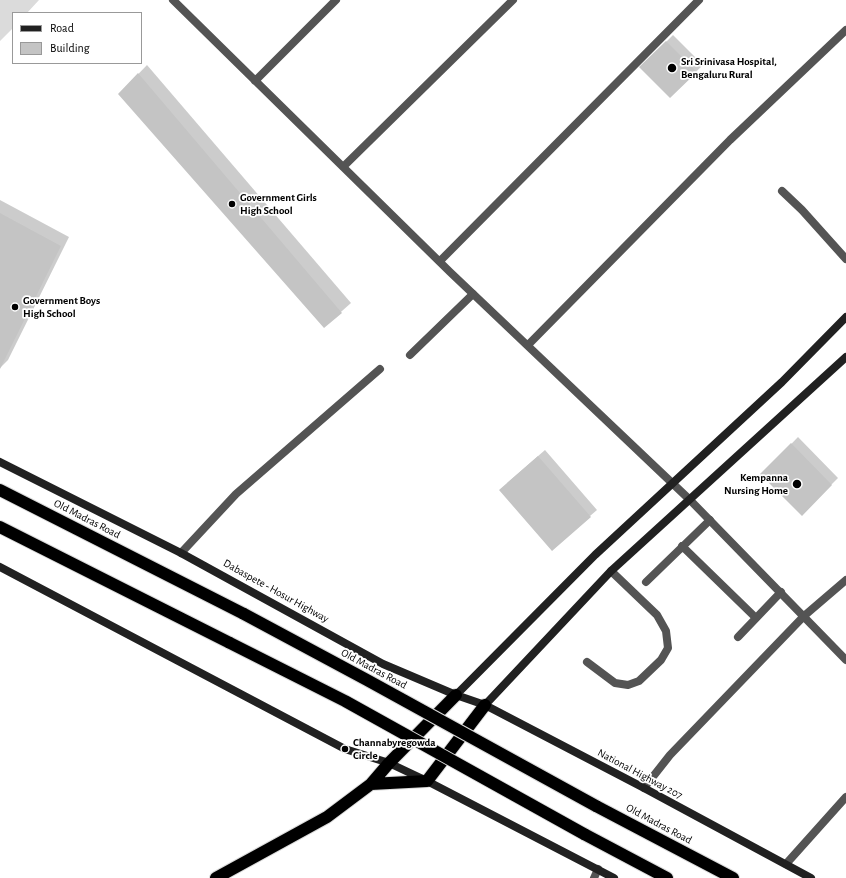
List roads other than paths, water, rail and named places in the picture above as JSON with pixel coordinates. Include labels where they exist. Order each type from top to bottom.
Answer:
[{"type":"highway","name":"Old Madras Road","points":[[0,490],[244,614],[596,806],[733,878]]},
{"type":"highway","points":[[0,527],[345,701],[584,834],[667,878]]},
{"type":"highway","points":[[216,878],[327,817],[371,784],[389,763],[456,695]]},
{"type":"highway","points":[[371,784],[427,781],[485,705]]},
{"type":"street","points":[[255,81],[336,0]]},
{"type":"street","points":[[343,166],[513,0]]},
{"type":"street","points":[[440,261],[699,0]]},
{"type":"street","points":[[176,1],[255,81],[473,294],[690,500],[846,660]]},
{"type":"street","points":[[528,345],[730,140],[846,30]]},
{"type":"street","points":[[782,191],[846,259]]},
{"type":"street","points":[[410,355],[473,294]]},
{"type":"street","points":[[456,695],[595,555],[782,382],[846,318]]},
{"type":"street","points":[[485,705],[611,571],[846,357]]},
{"type":"street","points":[[181,553],[236,494],[380,369]]},
{"type":"street","name":"Dabaspete - Hosur Highway","points":[[0,462],[181,553],[383,664],[456,695]]},
{"type":"street","points":[[646,582],[710,520]]},
{"type":"street","points":[[682,546],[756,618]]},
{"type":"street","points":[[0,567],[345,749],[389,763],[427,781],[614,878]]},
{"type":"street","points":[[587,662],[615,683],[628,685],[639,681],[661,660],[668,648],[666,631],[657,615],[611,571]]},
{"type":"street","points":[[644,788],[670,755],[804,616],[846,580]]},
{"type":"street","points":[[738,637],[781,592]]},
{"type":"street","name":"National Highway 207","points":[[456,695],[485,705],[644,788],[811,878]]},
{"type":"street","points":[[786,864],[846,796]]},
{"type":"street","points":[[594,878],[598,869]]},
{"type":"place","name":"Sri Srinivasa Hospital, Bengaluru Rural","points":[[672,68]]},
{"type":"place","name":"Government Girls High School","points":[[232,204]]},
{"type":"place","name":"Government Boys High School","points":[[15,307]]},
{"type":"place","name":"Kempanna Nursing Home","points":[[797,484]]},
{"type":"place","name":"Channabyregowda Circle","points":[[345,749]]}]
